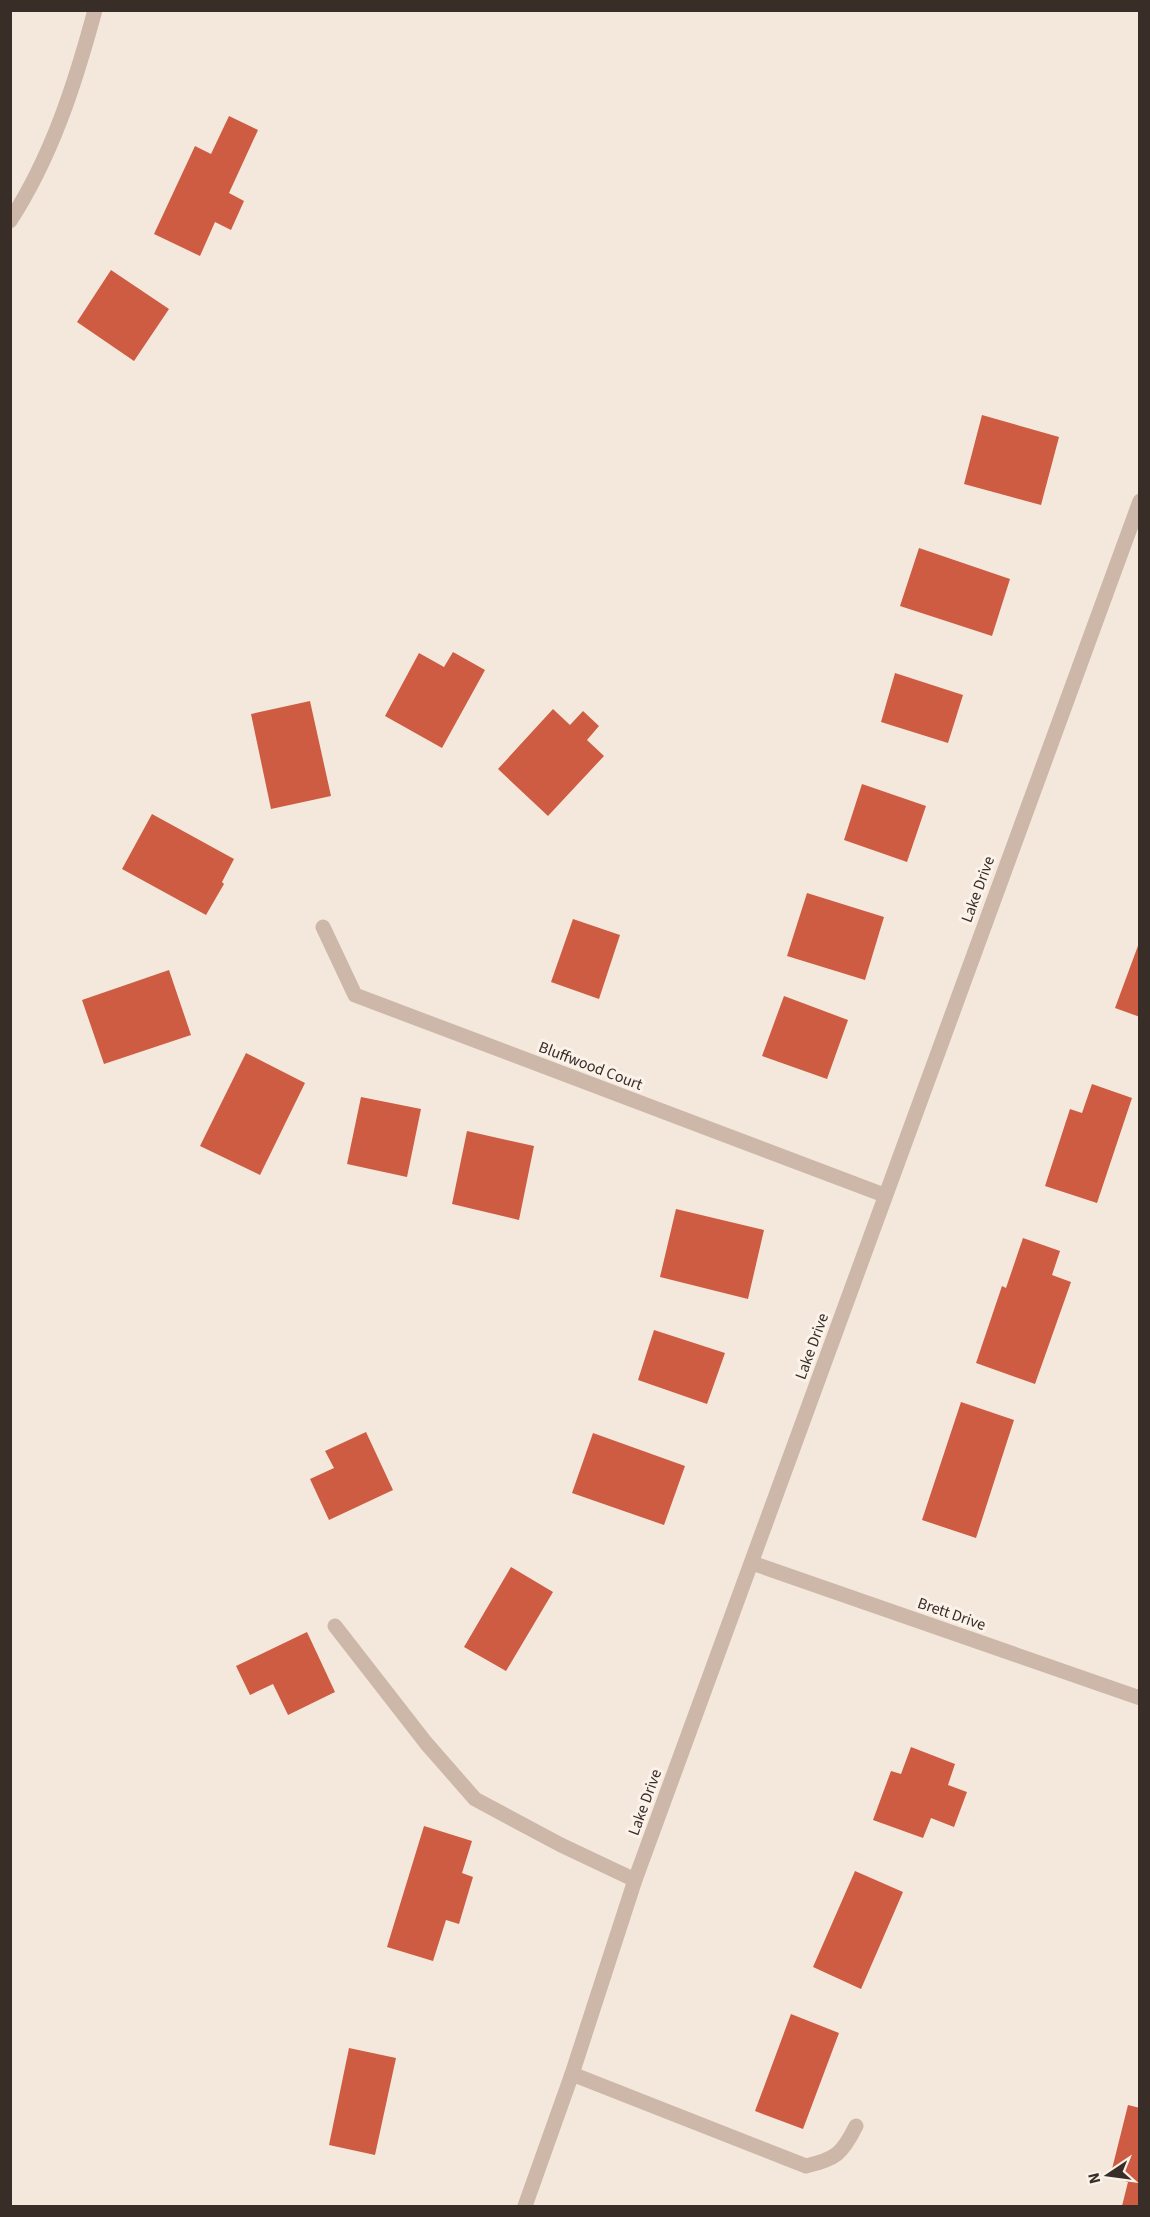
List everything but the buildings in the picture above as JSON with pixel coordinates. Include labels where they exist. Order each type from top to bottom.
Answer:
[{"type":"street","points":[[10,221],[51,146],[74,86],[95,10]]},
{"type":"street","name":"Lake Drive","points":[[525,2206],[572,2074],[635,1880],[1140,501]]},
{"type":"street","name":"Bluffwood Court","points":[[323,927],[355,994],[884,1195]]},
{"type":"street","name":"Brett Drive","points":[[752,1563],[1140,1698]]},
{"type":"street","points":[[335,1626],[426,1743],[475,1798],[561,1845],[635,1880]]},
{"type":"street","points":[[572,2074],[806,2166],[829,2161],[846,2146],[855,2126]]}]
